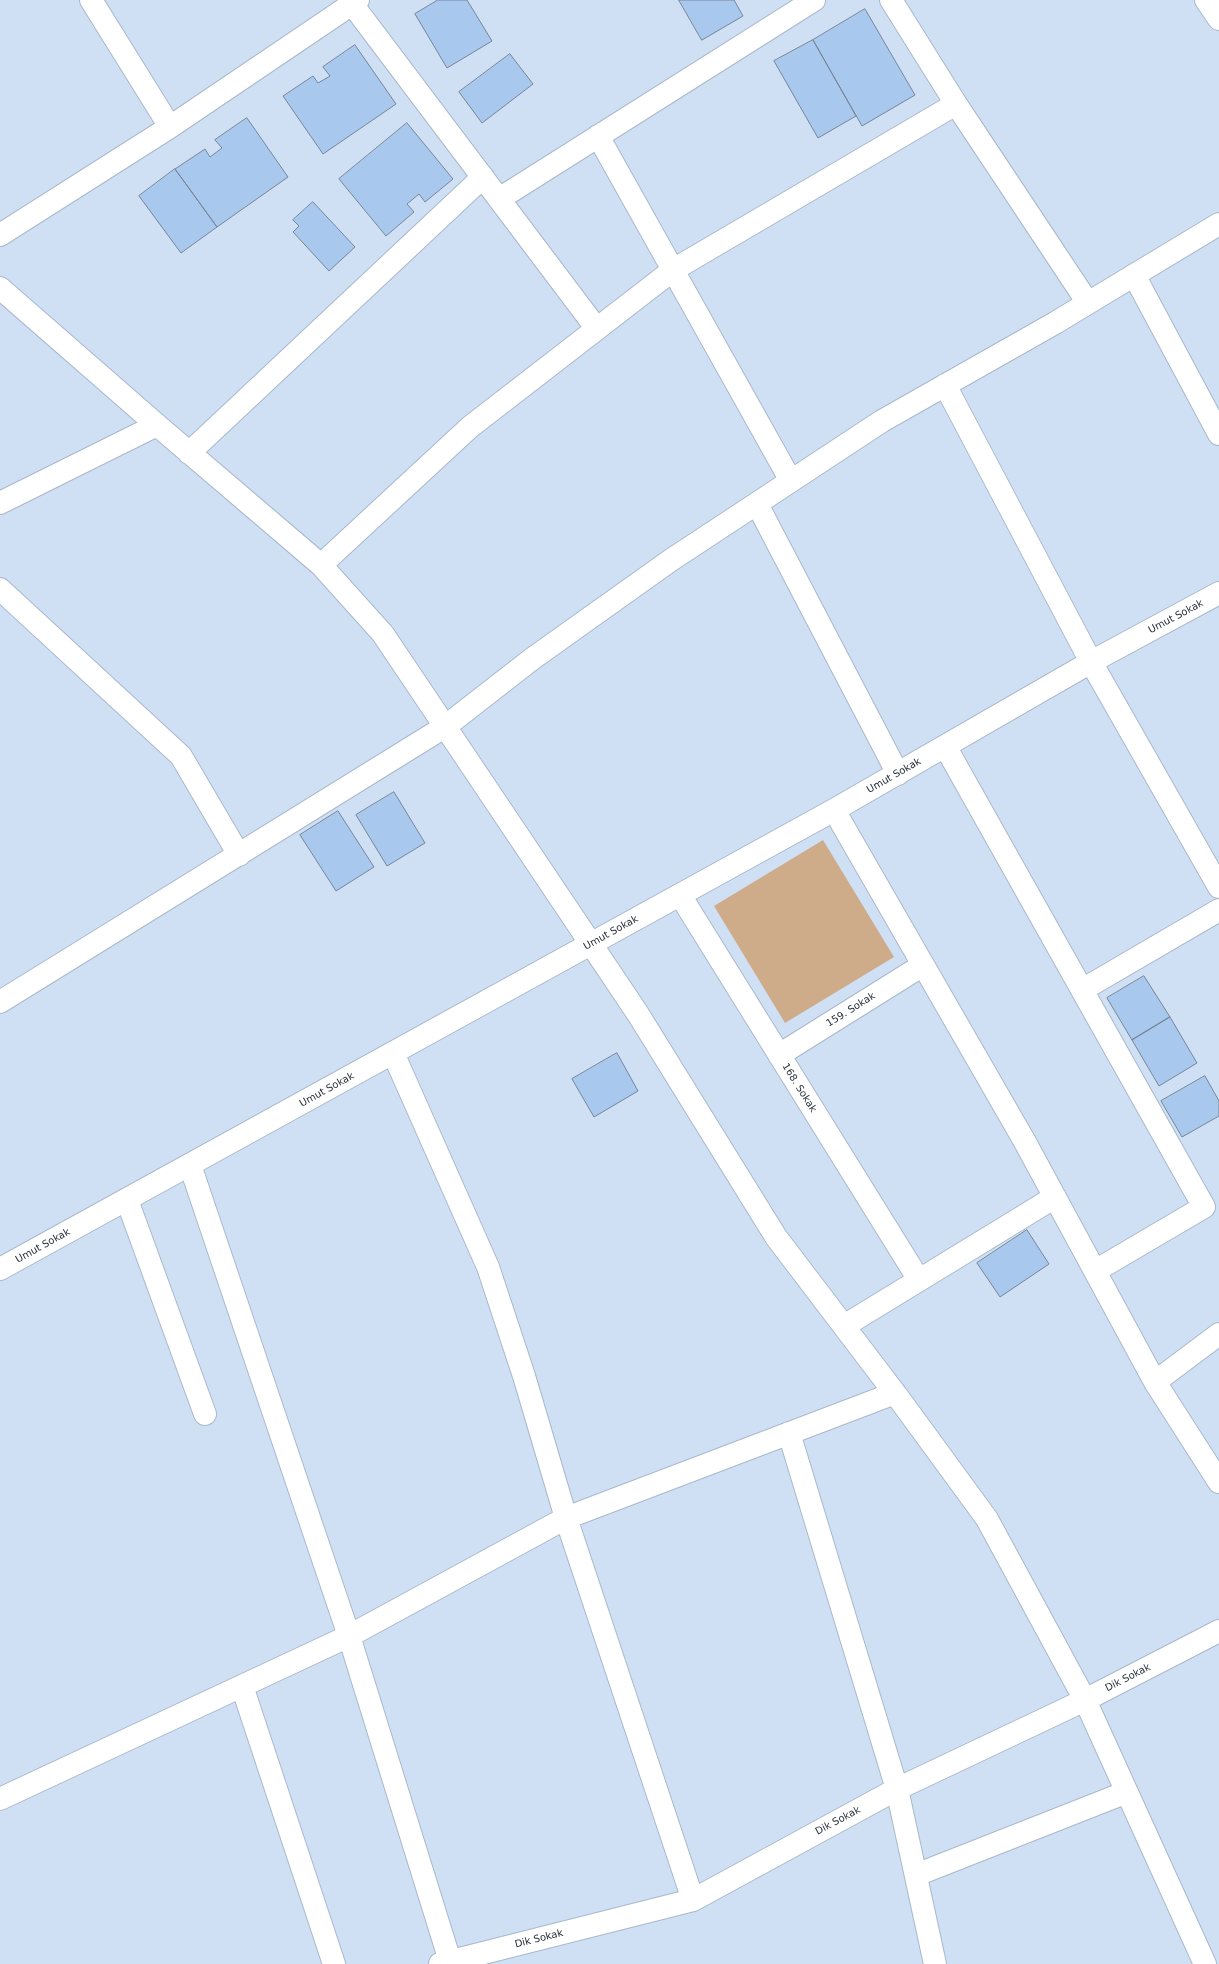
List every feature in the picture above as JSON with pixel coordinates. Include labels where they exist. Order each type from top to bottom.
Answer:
[{"type":"street","points":[[91,0],[170,127]]},
{"type":"street","points":[[499,199],[814,0]]},
{"type":"street","points":[[891,0],[956,104],[1088,303]]},
{"type":"street","points":[[1206,0],[1219,19]]},
{"type":"street","points":[[0,236],[170,127],[355,2],[482,177],[597,329]]},
{"type":"street","points":[[321,565],[470,427],[673,270],[956,104]]},
{"type":"street","points":[[598,136],[791,481]]},
{"type":"street","points":[[189,453],[482,177]]},
{"type":"street","points":[[0,1002],[446,726],[532,659],[671,560],[882,421],[1088,303],[1219,224]]},
{"type":"street","points":[[1134,275],[1219,434]]},
{"type":"street","points":[[0,288],[156,425],[321,565],[383,634],[638,1014],[776,1237],[895,1393],[987,1519],[1085,1700],[1205,1964]]},
{"type":"street","points":[[945,385],[1091,662],[1218,883]]},
{"type":"street","points":[[0,503],[156,425]]},
{"type":"street","points":[[757,504],[898,774]]},
{"type":"street","points":[[0,589],[181,756],[239,854]]},
{"type":"street","name":"Umut Sokak","points":[[0,1270],[834,810],[1091,662],[1219,594]]},
{"type":"street","points":[[945,746],[1204,1207],[1095,1271]]},
{"type":"street","points":[[834,810],[1055,1197],[1155,1382],[1219,1482]]},
{"type":"street","name":"168. Sokak","points":[[680,895],[919,1280]]},
{"type":"street","points":[[1082,990],[1219,910]]},
{"type":"street","name":"159. Sokak","points":[[779,1055],[923,965]]},
{"type":"street","points":[[393,1053],[488,1267],[566,1518],[693,1900]]},
{"type":"street","points":[[190,1165],[349,1636],[445,1963]]},
{"type":"street","points":[[844,1326],[1055,1197]]},
{"type":"street","points":[[127,1200],[205,1414]]},
{"type":"street","points":[[1155,1382],[1219,1334]]},
{"type":"street","points":[[0,1799],[349,1636],[566,1518],[895,1393]]},
{"type":"street","points":[[789,1433],[898,1789],[935,1964]]},
{"type":"street","name":"Dik Sokak","points":[[445,1963],[693,1900],[898,1789],[1085,1700],[1219,1632]]},
{"type":"street","points":[[242,1686],[334,1964]]},
{"type":"street","points":[[916,1875],[1127,1792]]},
{"type":"shaded area","points":[[823,840],[894,957],[785,1023],[714,906]]},
{"type":"building","points":[[438,0],[467,0],[492,41],[447,68],[415,14]]},
{"type":"building","points":[[679,0],[734,0],[743,16],[702,40]]},
{"type":"building","points":[[865,9],[915,95],[862,126],[813,40]]},
{"type":"building","points":[[813,40],[856,116],[818,138],[774,61]]},
{"type":"building","points":[[355,45],[396,104],[323,154],[283,96],[313,76],[318,83],[330,76],[323,67]]},
{"type":"building","points":[[510,54],[533,84],[482,123],[459,92]]},
{"type":"building","points":[[247,118],[288,177],[217,227],[175,169],[205,149],[210,157],[222,148],[215,140]]},
{"type":"building","points":[[407,123],[453,179],[425,202],[419,194],[407,204],[414,212],[386,236],[339,179]]},
{"type":"building","points":[[175,169],[217,227],[181,253],[139,196]]},
{"type":"building","points":[[313,202],[355,247],[329,271],[293,232],[299,226],[293,220]]},
{"type":"building","points":[[394,792],[425,843],[387,866],[356,815]]},
{"type":"building","points":[[338,811],[374,867],[336,891],[300,835]]},
{"type":"building","points":[[1144,976],[1170,1017],[1132,1040],[1107,998]]},
{"type":"building","points":[[1170,1017],[1197,1063],[1159,1086],[1132,1040]]},
{"type":"building","points":[[617,1053],[638,1091],[594,1117],[572,1079]]},
{"type":"building","points":[[1205,1076],[1219,1101],[1219,1116],[1182,1137],[1161,1101]]},
{"type":"building","points":[[1027,1230],[1049,1264],[1000,1297],[977,1263]]}]
